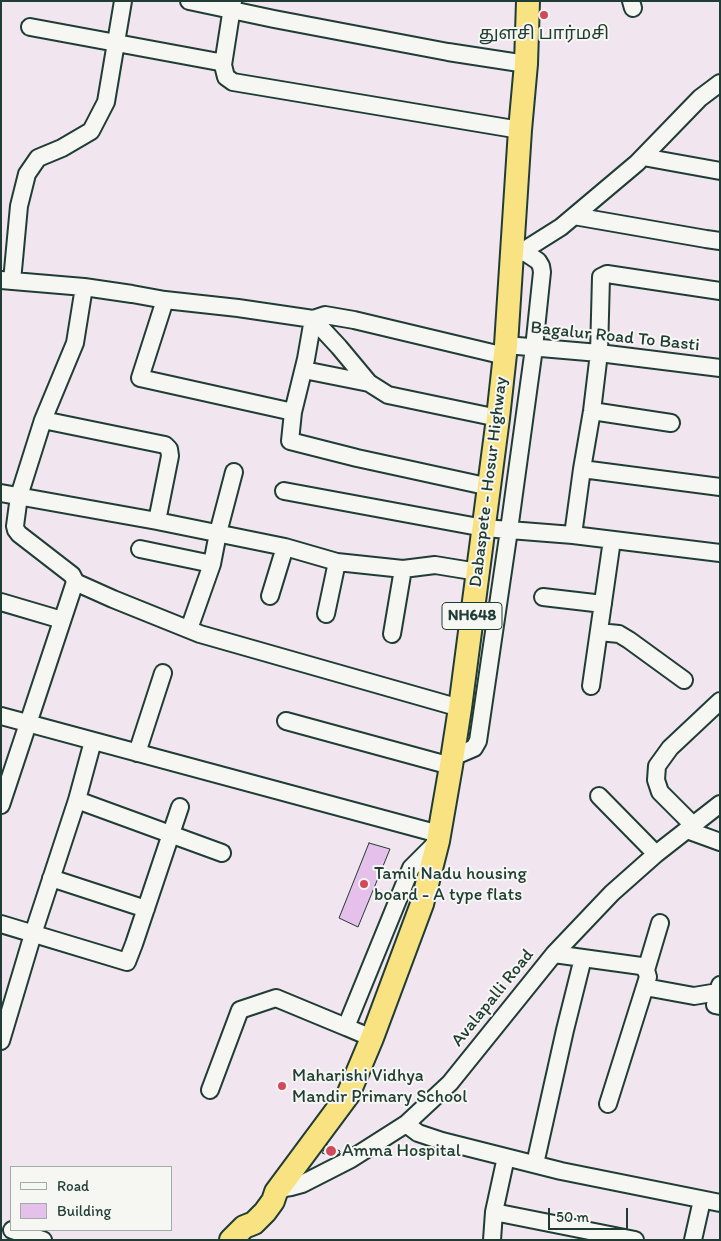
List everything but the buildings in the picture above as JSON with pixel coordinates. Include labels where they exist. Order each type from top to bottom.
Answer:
[{"type":"highway","name":"Dabaspete - Hosur Highway","points":[[277,1190],[348,1095],[372,1038],[422,904],[438,837],[460,708],[490,487],[517,255],[520,130],[526,64],[528,1]]},
{"type":"highway","name":"NH648","points":[[238,1233],[254,1223],[265,1212],[274,1201],[277,1190]]},
{"type":"street","points":[[7,281],[19,206],[27,174],[38,158],[62,148],[91,131],[106,102],[124,1]]},
{"type":"street","points":[[189,1],[233,6],[448,52],[526,64]]},
{"type":"street","points":[[233,6],[223,65],[226,77],[233,82],[520,130]]},
{"type":"street","points":[[30,27],[219,62],[223,65]]},
{"type":"street","points":[[517,255],[561,227],[643,157],[700,98],[717,88]]},
{"type":"street","points":[[643,157],[720,171]]},
{"type":"street","points":[[574,216],[720,241]]},
{"type":"street","points":[[286,721],[452,761],[474,748],[478,741],[534,348],[542,272],[538,261],[517,255]]},
{"type":"street","points":[[573,535],[599,353],[601,277],[607,274],[720,291]]},
{"type":"street","name":"Bagalur Road To Basti","points":[[7,281],[84,287],[165,300],[313,319],[324,315],[505,351],[534,348],[599,353],[720,368]]},
{"type":"street","points":[[2,798],[75,582],[72,575],[19,534],[15,526],[19,496],[43,420],[75,343],[84,287]]},
{"type":"street","points":[[165,300],[140,378],[294,412]]},
{"type":"street","points":[[313,319],[290,441],[357,458],[490,487]]},
{"type":"street","points":[[313,319],[369,383],[388,396],[498,418]]},
{"type":"street","points":[[304,370],[369,383]]},
{"type":"street","points":[[592,411],[671,422]]},
{"type":"street","points":[[43,420],[165,445],[169,448],[170,456],[157,520]]},
{"type":"street","points":[[582,469],[720,487]]},
{"type":"street","points":[[190,630],[212,564],[234,472]]},
{"type":"street","points":[[284,491],[484,528],[573,535],[720,553]]},
{"type":"street","points":[[1,493],[157,520],[285,546],[337,562],[403,569],[435,565],[478,572]]},
{"type":"street","points":[[591,686],[612,540]]},
{"type":"street","points":[[270,596],[285,546]]},
{"type":"street","points":[[140,549],[212,564]]},
{"type":"street","points":[[326,614],[337,562]]},
{"type":"street","points":[[392,634],[403,569]]},
{"type":"street","points":[[75,582],[200,634],[460,708]]},
{"type":"street","points":[[543,597],[603,604]]},
{"type":"street","points":[[1,602],[62,620]]},
{"type":"street","points":[[599,632],[619,634],[684,680]]},
{"type":"street","points":[[137,753],[163,673]]},
{"type":"street","points":[[720,701],[670,748],[657,766],[656,780],[660,792],[690,827],[720,842]]},
{"type":"street","points":[[1,716],[438,837],[410,868],[346,1027]]},
{"type":"street","points":[[1,1042],[33,934],[77,800],[93,741]]},
{"type":"street","points":[[599,796],[656,854]]},
{"type":"street","points":[[77,800],[222,853]]},
{"type":"street","name":"Avalapalli Road","points":[[277,1190],[302,1184],[351,1159],[406,1124],[450,1083],[554,954],[612,892],[656,854],[720,804]]},
{"type":"street","points":[[1,924],[127,962],[180,807]]},
{"type":"street","points":[[51,878],[146,909]]},
{"type":"street","points":[[608,1104],[648,977],[646,970],[660,923]]},
{"type":"street","points":[[554,954],[641,966],[646,970]]},
{"type":"street","points":[[535,1164],[583,958]]},
{"type":"street","points":[[645,987],[694,996],[719,994]]},
{"type":"street","points":[[210,1090],[240,1010],[276,998],[372,1038]]},
{"type":"street","points":[[406,1124],[418,1133],[442,1141],[561,1171],[720,1203]]},
{"type":"street","points":[[492,1240],[494,1212],[506,1157]]},
{"type":"street","points":[[693,1240],[702,1200]]},
{"type":"street","points":[[494,1212],[635,1240]]},
{"type":"street","points":[[15,1231],[43,1240]]},
{"type":"place","name":"துளசி பார்மசி","points":[[544,15]]},
{"type":"place","name":"Tamil Nadu housing board - A type flats","points":[[364,884]]},
{"type":"place","name":"Maharishi Vidhya Mandir Primary School","points":[[282,1086]]},
{"type":"place","name":"Amma Hospital","points":[[331,1151]]}]
